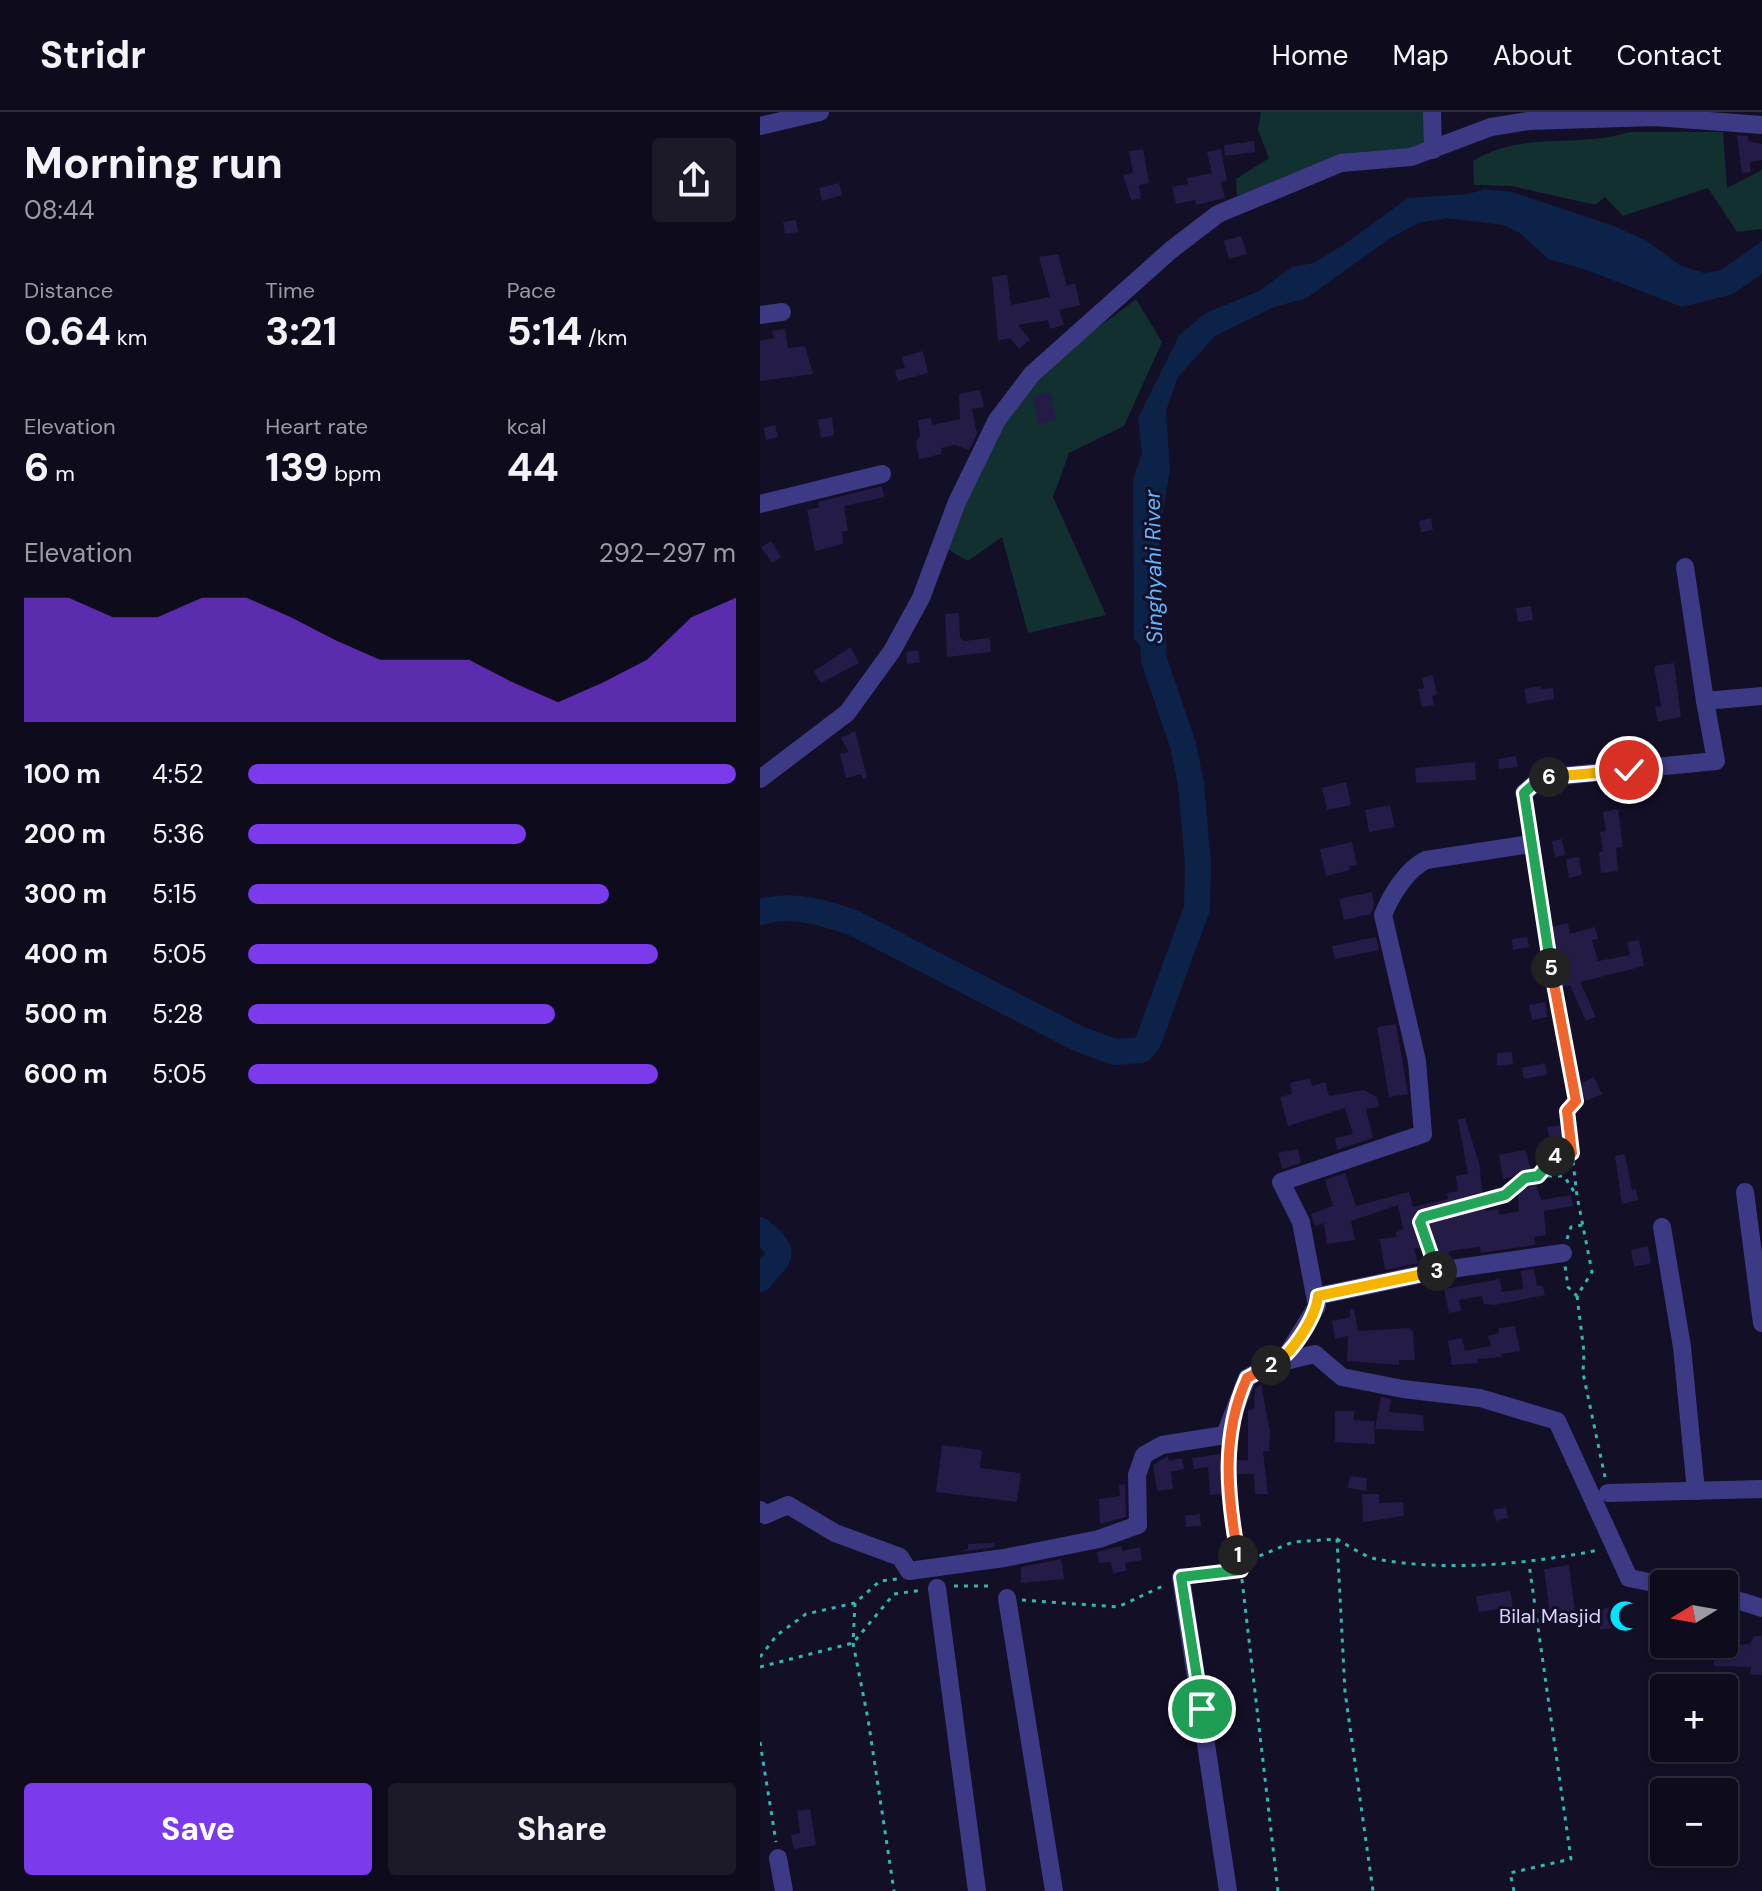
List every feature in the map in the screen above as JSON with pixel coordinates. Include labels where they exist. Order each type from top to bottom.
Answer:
[{"type":"street","points":[[760,126],[820,112]]},
{"type":"street","points":[[1432,112],[1433,150]]},
{"type":"street","points":[[760,779],[847,713],[892,651],[921,598],[957,502],[997,420],[1032,374],[1149,269],[1218,214],[1341,163],[1411,157],[1491,127],[1528,121],[1655,117],[1762,125]]},
{"type":"street","points":[[760,315],[782,312]]},
{"type":"street","points":[[760,504],[882,474]]},
{"type":"street","points":[[1524,793],[1541,778],[1716,761],[1685,567]]},
{"type":"street","points":[[1705,701],[1762,696]]},
{"type":"street","points":[[760,1510],[765,1515],[788,1505],[835,1533],[900,1557],[909,1571],[1004,1558],[1099,1539],[1138,1525],[1137,1475],[1144,1455],[1162,1445],[1225,1435],[1247,1378],[1287,1355],[1317,1306],[1318,1296],[1312,1286],[1301,1222],[1281,1182],[1423,1134],[1417,1061],[1383,915],[1388,901],[1416,864],[1530,844]]},
{"type":"street","points":[[1745,1192],[1762,1323]]},
{"type":"street","points":[[1662,1227],[1682,1347],[1696,1491]]},
{"type":"street","points":[[1318,1296],[1437,1271],[1563,1253]]},
{"type":"street","points":[[1277,1363],[1315,1354],[1342,1377],[1403,1389],[1480,1398],[1557,1421],[1629,1578],[1650,1582]]},
{"type":"street","points":[[1608,1493],[1762,1489]]},
{"type":"street","points":[[1181,1577],[1228,1891]]},
{"type":"street","points":[[937,1588],[977,1891]]},
{"type":"street","points":[[1007,1598],[1054,1891]]},
{"type":"street","points":[[1738,1600],[1762,1608]]},
{"type":"street","points":[[778,1858],[784,1891]]},
{"type":"path","points":[[1524,793],[1530,844],[1576,1101],[1567,1111],[1577,1196],[1592,1272],[1577,1296]]},
{"type":"path","points":[[1538,1176],[1556,1154],[1572,1153]]},
{"type":"path","points":[[1437,1271],[1420,1222],[1423,1217],[1505,1195],[1525,1178],[1538,1176],[1564,1176],[1577,1196]]},
{"type":"path","points":[[1583,1225],[1571,1227],[1563,1253],[1568,1287],[1577,1296],[1584,1352],[1583,1373],[1608,1493]]},
{"type":"path","points":[[1231,1422],[1227,1458],[1278,1891]]},
{"type":"path","points":[[760,1667],[853,1643],[894,1594],[937,1588],[988,1586],[1007,1598],[1118,1607],[1181,1577],[1241,1570],[1252,1559],[1293,1542],[1337,1539],[1373,1559],[1529,1564],[1614,1548]]},
{"type":"path","points":[[1337,1539],[1345,1692],[1373,1891]]},
{"type":"path","points":[[1514,1891],[1510,1873],[1571,1859],[1529,1564]]},
{"type":"path","points":[[760,1657],[777,1635],[806,1614],[855,1603],[880,1581],[921,1575],[924,1570]]},
{"type":"path","points":[[855,1603],[853,1643],[868,1719],[894,1891]]},
{"type":"path","points":[[760,1742],[778,1858]]},
{"type":"green space","points":[[1261,112],[1424,112],[1426,145],[1410,151],[1339,155],[1237,196],[1236,179],[1269,158],[1258,130]]},
{"type":"green space","points":[[1629,132],[1723,132],[1727,188],[1762,170],[1762,229],[1737,232],[1708,188],[1623,216],[1605,197],[1595,205],[1512,186],[1474,185],[1473,161],[1492,152],[1531,143],[1609,137]]},
{"type":"green space","points":[[1136,299],[1162,342],[1124,426],[1069,453],[1053,497],[1106,615],[1028,633],[1002,537],[968,561],[947,549],[985,458],[1024,395],[1062,355]]},
{"type":"water","points":[[1484,189],[1512,192],[1614,226],[1647,241],[1681,266],[1704,273],[1721,270],[1762,241],[1762,274],[1733,294],[1682,307],[1584,269],[1548,259],[1520,233],[1503,225],[1447,218],[1418,223],[1389,239],[1307,298],[1274,307],[1215,336],[1178,377],[1166,411],[1170,470],[1159,534],[1164,642],[1154,660],[1134,639],[1133,480],[1142,453],[1138,418],[1180,334],[1206,313],[1259,291],[1292,267],[1313,263],[1408,198],[1469,194]]},
{"type":"building","points":[[1737,135],[1748,136],[1748,141],[1762,144],[1762,160],[1750,162],[1751,172],[1742,173]]},
{"type":"building","points":[[1254,141],[1255,152],[1225,156],[1224,145]]},
{"type":"building","points":[[1143,149],[1149,183],[1139,185],[1141,199],[1131,200],[1123,175],[1133,173],[1129,151]]},
{"type":"building","points":[[1221,149],[1227,181],[1221,182],[1225,198],[1196,205],[1195,200],[1176,204],[1172,187],[1188,184],[1187,178],[1212,173],[1207,152]]},
{"type":"building","points":[[839,183],[842,195],[822,201],[819,188]]},
{"type":"building","points":[[796,220],[798,232],[785,234],[783,222]]},
{"type":"building","points":[[1241,236],[1247,254],[1229,259],[1224,241]]},
{"type":"building","points":[[1058,254],[1067,286],[1075,283],[1080,305],[1059,310],[1064,325],[1050,329],[1048,320],[1018,325],[1030,340],[1019,349],[1010,338],[998,341],[992,277],[1007,275],[1011,305],[1050,297],[1039,257]]},
{"type":"building","points":[[785,329],[788,348],[805,346],[813,374],[760,381],[760,341],[774,338],[772,331]]},
{"type":"building","points":[[923,351],[928,373],[898,381],[895,370],[905,368],[902,357]]},
{"type":"building","points":[[980,390],[984,407],[972,409],[977,434],[969,450],[955,445],[941,448],[942,454],[919,459],[916,442],[920,436],[918,420],[931,418],[932,425],[960,419],[959,394]]},
{"type":"building","points":[[1051,393],[1056,420],[1038,424],[1033,396]]},
{"type":"building","points":[[832,417],[834,435],[821,438],[818,420]]},
{"type":"building","points":[[775,425],[778,437],[766,440],[764,428]]},
{"type":"building","points":[[882,486],[884,497],[844,506],[848,531],[842,532],[843,544],[815,551],[807,510],[819,507],[818,502]]},
{"type":"building","points":[[1431,518],[1433,530],[1421,532],[1419,521]]},
{"type":"building","points":[[771,541],[781,557],[772,563],[761,547]]},
{"type":"building","points":[[1531,606],[1533,620],[1518,622],[1516,608]]},
{"type":"building","points":[[959,613],[960,638],[964,641],[990,638],[991,652],[947,657],[945,614]]},
{"type":"building","points":[[851,647],[859,663],[821,683],[814,671]]},
{"type":"building","points":[[918,650],[920,662],[907,664],[906,652]]},
{"type":"building","points":[[1674,663],[1681,717],[1658,722],[1655,707],[1661,706],[1654,666]]},
{"type":"building","points":[[1433,675],[1437,695],[1432,696],[1434,705],[1422,707],[1418,689],[1424,688],[1422,678]]},
{"type":"building","points":[[1541,686],[1541,689],[1553,688],[1554,699],[1527,704],[1524,689]]},
{"type":"building","points":[[855,731],[867,777],[863,779],[861,774],[846,778],[840,754],[849,752],[841,738]]},
{"type":"building","points":[[1516,756],[1518,767],[1499,769],[1498,759]]},
{"type":"building","points":[[1475,762],[1476,780],[1416,783],[1415,768]]},
{"type":"building","points":[[1346,782],[1351,805],[1327,810],[1322,788]]},
{"type":"building","points":[[1390,805],[1395,827],[1369,832],[1365,810]]},
{"type":"building","points":[[1618,809],[1623,847],[1616,848],[1618,871],[1601,873],[1599,852],[1603,851],[1600,832],[1606,831],[1603,812]]},
{"type":"building","points":[[1562,839],[1565,855],[1555,857],[1552,841]]},
{"type":"building","points":[[1352,842],[1357,865],[1326,876],[1320,849]]},
{"type":"building","points":[[1579,857],[1582,875],[1569,878],[1566,859]]},
{"type":"building","points":[[1372,892],[1374,905],[1371,914],[1344,920],[1339,899]]},
{"type":"building","points":[[1568,923],[1570,934],[1595,927],[1598,939],[1592,940],[1598,961],[1630,955],[1627,942],[1639,940],[1644,966],[1580,982],[1596,1017],[1586,1021],[1570,985],[1563,987],[1560,975],[1556,976],[1552,955],[1551,945],[1555,944],[1552,927]]},
{"type":"building","points":[[1376,937],[1379,950],[1335,959],[1332,946]]},
{"type":"building","points":[[1527,937],[1529,947],[1513,950],[1512,939]]},
{"type":"building","points":[[1545,1002],[1548,1017],[1532,1020],[1529,1005]]},
{"type":"building","points":[[1396,1024],[1408,1094],[1389,1097],[1377,1027]]},
{"type":"building","points":[[1512,1052],[1513,1064],[1497,1066],[1497,1053]]},
{"type":"building","points":[[1545,1063],[1547,1075],[1524,1079],[1522,1068]]},
{"type":"building","points":[[1594,1077],[1602,1094],[1586,1101],[1578,1085]]},
{"type":"building","points":[[1310,1078],[1312,1086],[1325,1082],[1329,1096],[1364,1090],[1377,1097],[1379,1107],[1366,1109],[1373,1138],[1337,1150],[1335,1138],[1353,1134],[1345,1108],[1288,1126],[1280,1097],[1292,1094],[1290,1083]]},
{"type":"building","points":[[1465,1118],[1479,1163],[1485,1211],[1498,1209],[1499,1215],[1519,1211],[1517,1176],[1503,1179],[1499,1155],[1525,1150],[1541,1200],[1571,1195],[1573,1206],[1544,1211],[1546,1235],[1534,1237],[1535,1245],[1481,1253],[1480,1247],[1449,1251],[1450,1257],[1439,1259],[1436,1244],[1414,1249],[1418,1263],[1385,1270],[1380,1239],[1397,1237],[1395,1233],[1403,1229],[1398,1205],[1351,1221],[1355,1240],[1327,1244],[1324,1223],[1315,1226],[1311,1214],[1333,1206],[1325,1180],[1345,1173],[1356,1206],[1409,1192],[1413,1207],[1448,1199],[1447,1193],[1458,1191],[1456,1176],[1468,1174],[1458,1120]]},
{"type":"building","points":[[1562,1125],[1565,1138],[1550,1141],[1547,1127]]},
{"type":"building","points":[[1298,1149],[1301,1163],[1282,1169],[1278,1153]]},
{"type":"building","points":[[1625,1154],[1632,1190],[1636,1189],[1638,1200],[1622,1204],[1615,1156]]},
{"type":"building","points":[[1648,1246],[1651,1263],[1634,1267],[1631,1250]]},
{"type":"building","points":[[1534,1269],[1537,1286],[1543,1286],[1545,1295],[1495,1305],[1484,1304],[1482,1296],[1459,1300],[1461,1311],[1449,1313],[1444,1289],[1500,1279],[1502,1292],[1523,1289],[1521,1271]]},
{"type":"building","points":[[1350,1309],[1354,1309],[1358,1331],[1409,1328],[1413,1332],[1415,1360],[1399,1360],[1399,1365],[1347,1361],[1348,1336],[1335,1339],[1332,1321],[1350,1317]]},
{"type":"building","points":[[1515,1326],[1520,1351],[1501,1354],[1502,1357],[1477,1359],[1478,1363],[1452,1365],[1448,1341],[1462,1338],[1465,1351],[1491,1346],[1488,1336],[1499,1333],[1499,1328]]},
{"type":"building","points":[[1261,1384],[1270,1432],[1269,1451],[1263,1451],[1268,1494],[1255,1494],[1254,1474],[1221,1474],[1222,1494],[1210,1495],[1208,1467],[1194,1469],[1192,1458],[1220,1454],[1221,1461],[1248,1460],[1248,1410],[1254,1409],[1255,1389]]},
{"type":"building","points":[[1381,1397],[1391,1399],[1389,1412],[1423,1415],[1424,1431],[1375,1429]]},
{"type":"building","points":[[1335,1411],[1354,1411],[1354,1420],[1374,1421],[1375,1444],[1335,1442]]},
{"type":"building","points":[[942,1445],[982,1450],[980,1468],[1021,1473],[1017,1502],[936,1492]]},
{"type":"building","points":[[1168,1456],[1169,1461],[1182,1458],[1184,1469],[1171,1472],[1173,1489],[1157,1491],[1153,1465]]},
{"type":"building","points":[[1350,1476],[1367,1478],[1366,1491],[1348,1488]]},
{"type":"building","points":[[1125,1484],[1126,1517],[1100,1524],[1099,1499],[1120,1496],[1119,1485]]},
{"type":"building","points":[[1362,1494],[1379,1494],[1379,1503],[1403,1502],[1404,1516],[1363,1522]]},
{"type":"building","points":[[1506,1507],[1508,1518],[1496,1521],[1493,1510]]},
{"type":"building","points":[[1200,1514],[1201,1526],[1186,1527],[1185,1516]]},
{"type":"building","points":[[994,1543],[995,1547],[959,1552],[968,1549],[968,1544]]},
{"type":"building","points":[[1121,1546],[1122,1551],[1140,1547],[1142,1560],[1125,1563],[1126,1571],[1113,1573],[1111,1562],[1099,1563],[1097,1552]]},
{"type":"building","points":[[1061,1559],[1064,1579],[1021,1583],[1021,1567]]},
{"type":"building","points":[[1569,1565],[1576,1619],[1551,1622],[1544,1569]]},
{"type":"building","points":[[1510,1591],[1513,1607],[1479,1612],[1476,1596]]},
{"type":"building","points":[[1616,1606],[1620,1627],[1600,1630],[1597,1610]]},
{"type":"building","points":[[1754,1636],[1762,1636],[1762,1675],[1750,1674],[1751,1667],[1714,1666],[1714,1658],[1738,1658],[1738,1645],[1750,1644]]},
{"type":"building","points":[[810,1809],[816,1845],[794,1849],[791,1835],[800,1833],[797,1811]]},
{"type":"waterway","name":"Singhyahi River","points":[[760,912],[795,909],[852,922],[1079,1039],[1115,1052],[1141,1050],[1148,1042],[1197,908],[1198,864],[1191,784],[1183,745],[1154,660],[1152,622]]},
{"type":"waterway","name":"Singhyahi River","points":[[760,1230],[778,1251],[776,1260],[760,1279]]},
{"type":"place","name":"Bilal Masjid","points":[[1625,1616]]},
{"type":"route","points":[[1202,1709],[1181,1577],[1241,1570],[1227,1458],[1231,1422],[1247,1378],[1287,1355],[1317,1306],[1318,1296],[1437,1271],[1420,1222],[1423,1217],[1505,1195],[1525,1178],[1538,1176],[1556,1154],[1572,1153],[1567,1111],[1576,1101],[1524,793],[1541,778],[1629,770]]}]
